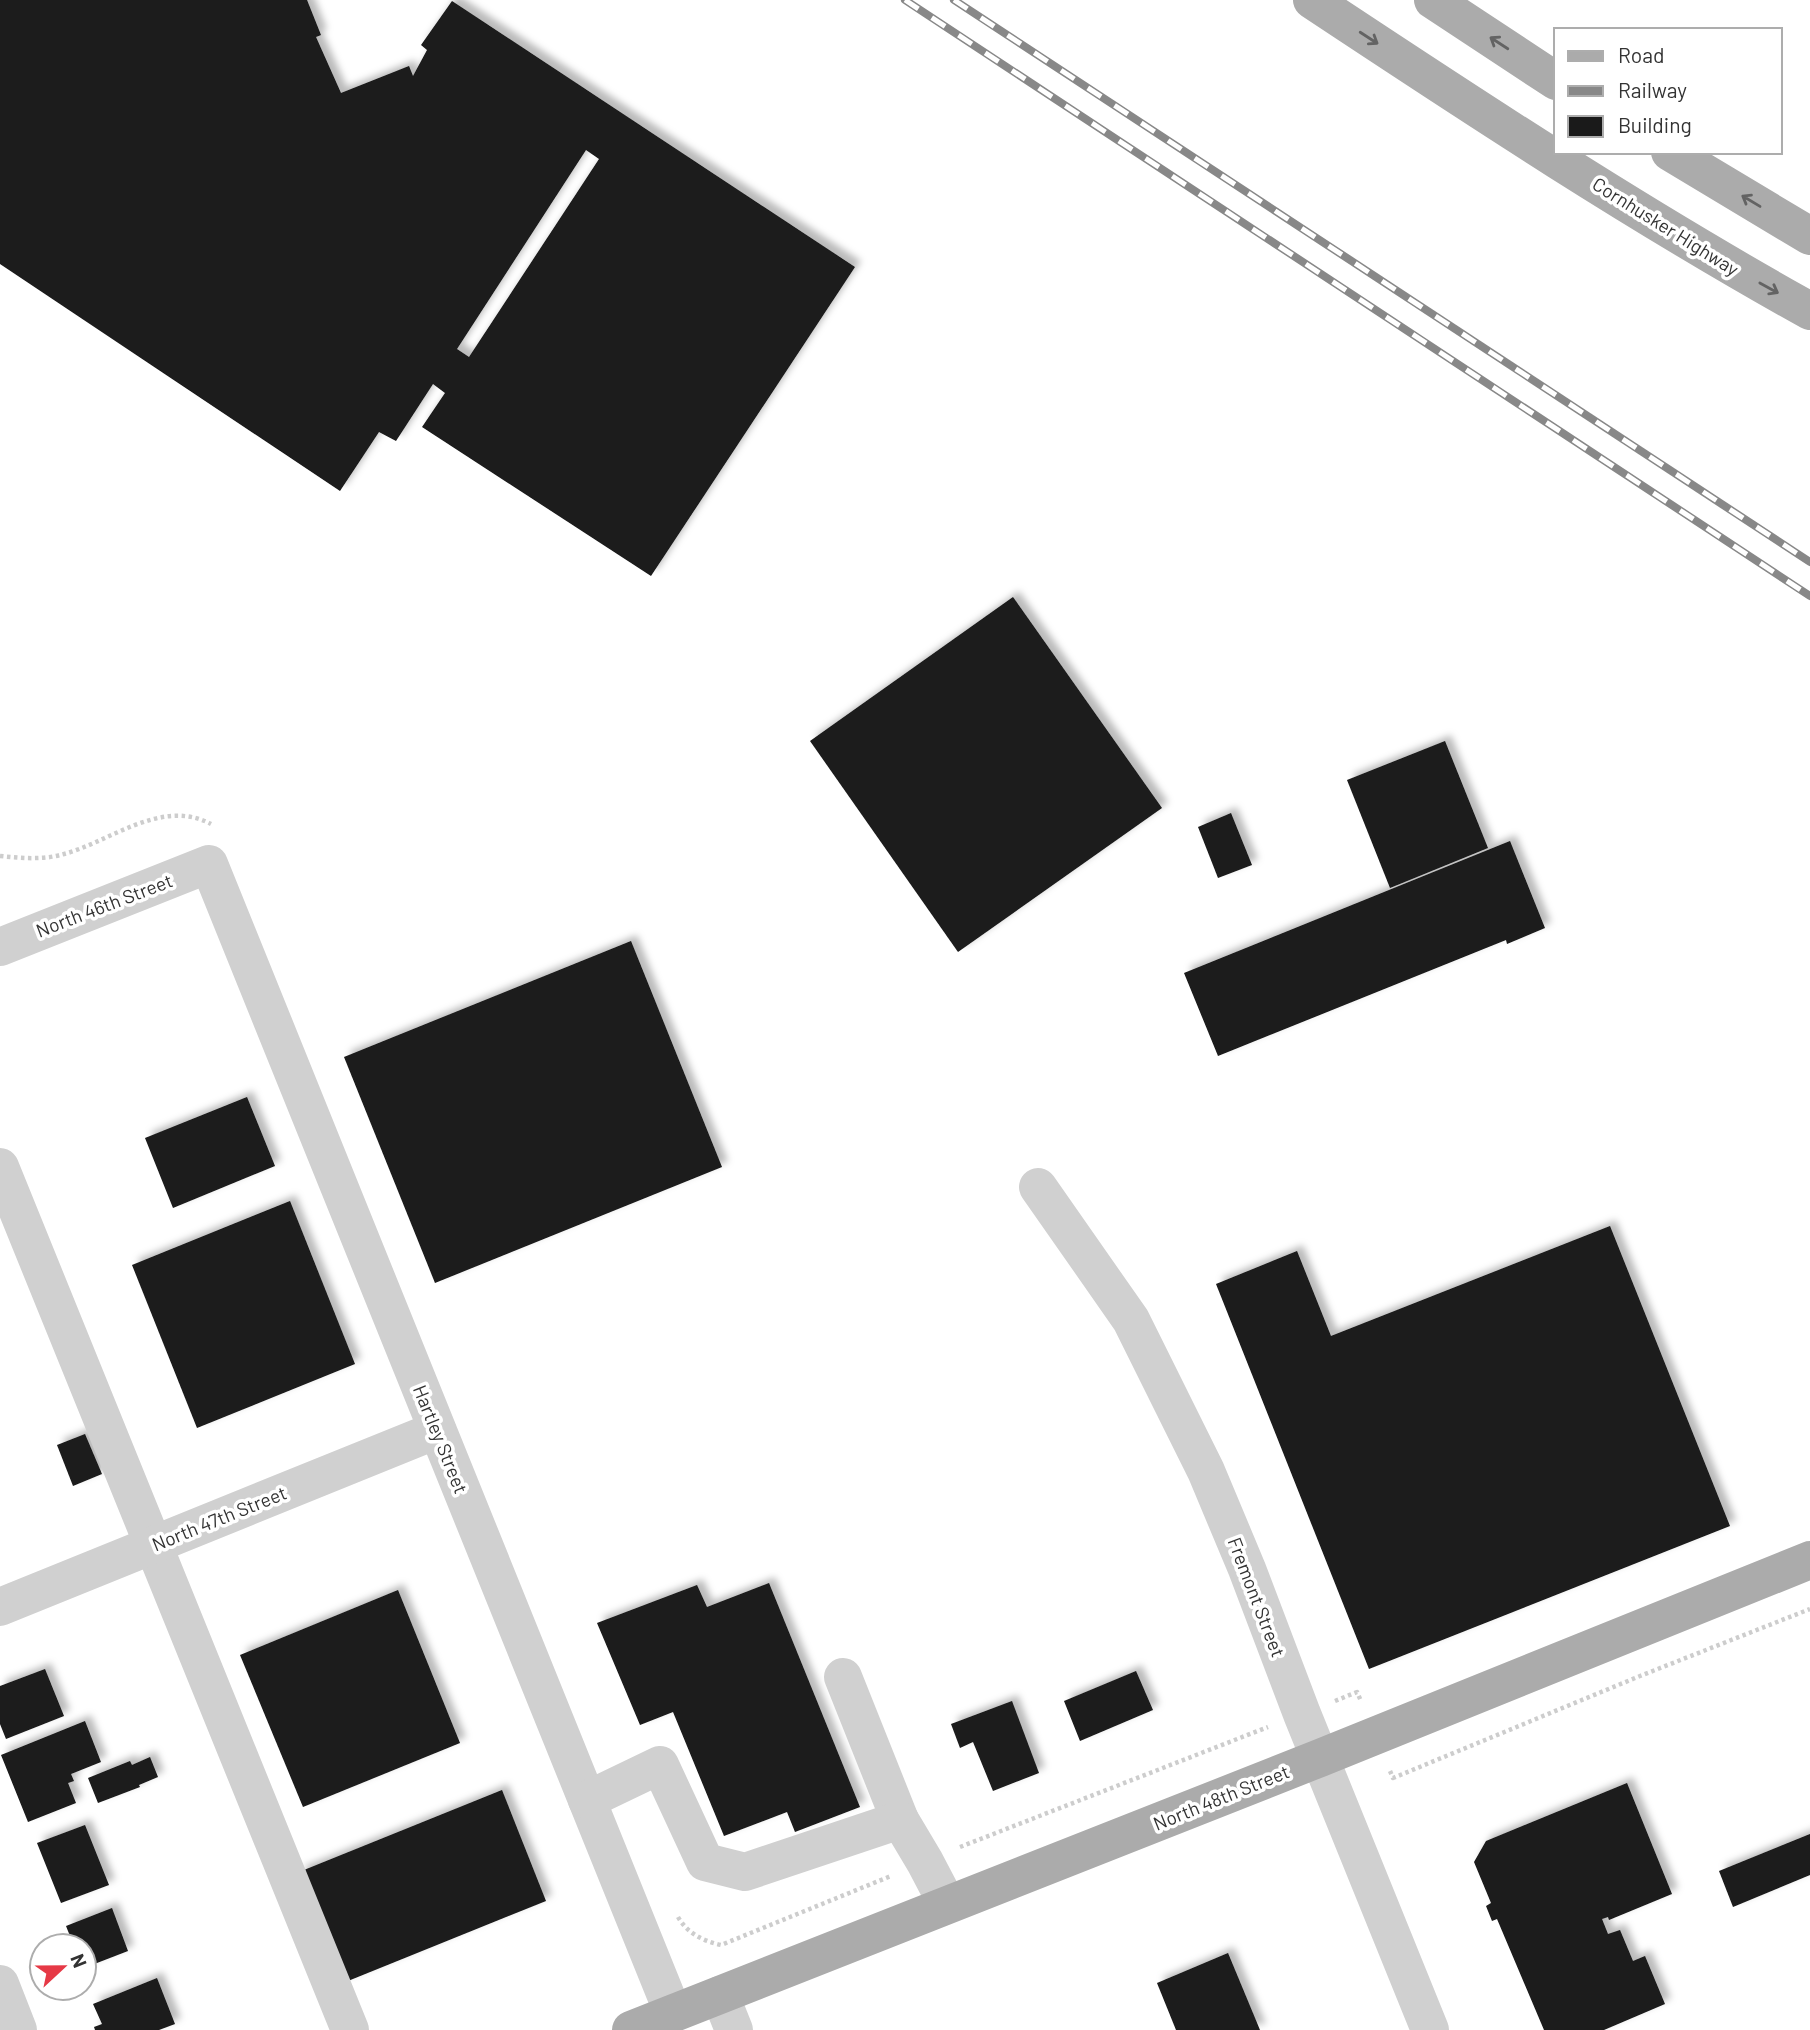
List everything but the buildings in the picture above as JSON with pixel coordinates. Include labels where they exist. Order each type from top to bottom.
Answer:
[{"type":"main road","name":"Cornhusker Highway","points":[[1312,0],[1476,108],[1714,257],[1810,311]]},
{"type":"main road","points":[[1433,0],[1554,79]]},
{"type":"main road","points":[[1673,154],[1810,236]]},
{"type":"main road","name":"North 48th Street","points":[[631,2030],[1320,1758],[1810,1560]]},
{"type":"street","name":"North 46th Street","points":[[0,947],[209,864]]},
{"type":"street","name":"Hartley Street","points":[[209,864],[673,2014]]},
{"type":"street","points":[[0,1167],[350,2030]]},
{"type":"street","name":"Fremont Street","points":[[1038,1187],[1131,1320],[1200,1459],[1247,1569],[1430,2030]]},
{"type":"street","name":"North 47th Street","points":[[0,1607],[437,1430]]},
{"type":"street","points":[[843,1677],[900,1820],[947,1904]]},
{"type":"street","points":[[586,1800],[660,1765],[705,1862],[745,1872],[900,1820]]},
{"type":"street","points":[[0,1984],[18,2030]]},
{"type":"street","points":[[720,1995],[734,2030]]},
{"type":"path","points":[[0,856],[24,859],[58,856]]},
{"type":"railway","points":[[905,0],[1810,596]]},
{"type":"railway","points":[[954,0],[1810,562]]}]
